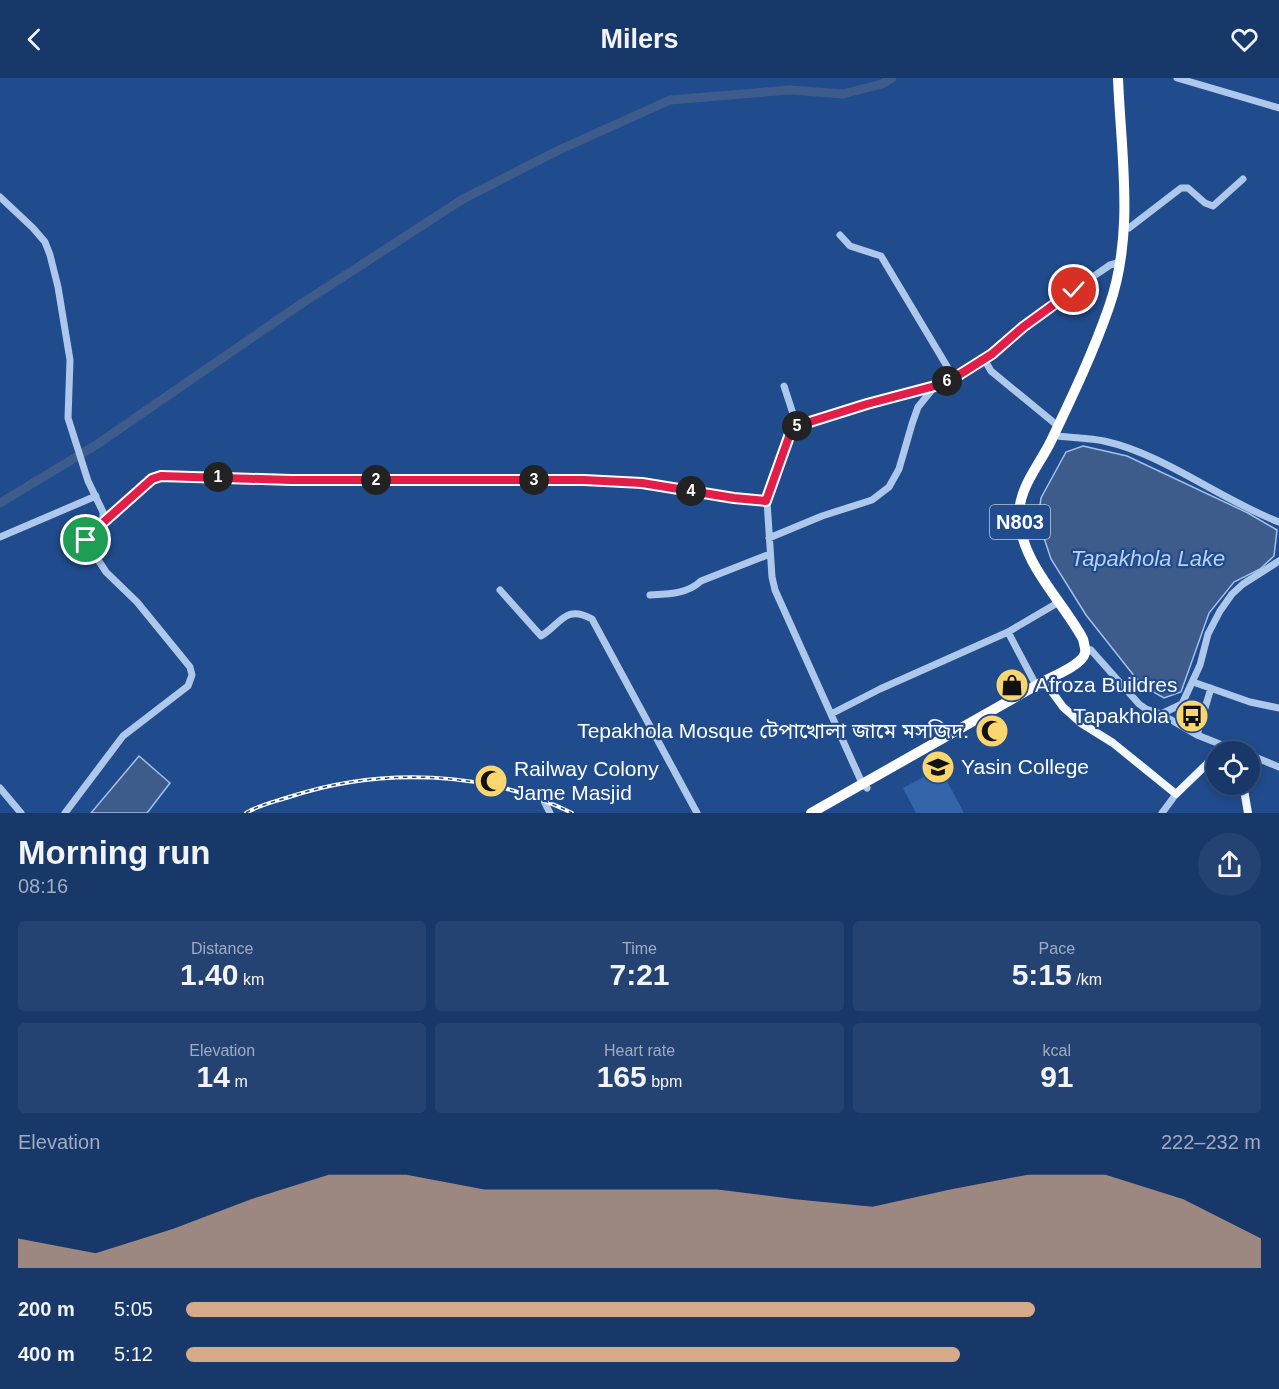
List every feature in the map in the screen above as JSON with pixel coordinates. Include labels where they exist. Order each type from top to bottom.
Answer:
[{"type":"highway","name":"N803","points":[[815,813],[972,725],[1070,668],[1083,658],[1085,653],[1083,639],[1036,568],[1028,545],[1024,516],[1025,501],[1031,486],[1081,380],[1122,279],[1129,228],[1118,78]]},
{"type":"highway","name":"N803","points":[[1122,120],[1123,78]]},
{"type":"highway","name":"N803","points":[[1098,341],[1121,262],[1125,163]]},
{"type":"highway","name":"N803","points":[[1028,545],[1080,625],[1091,650],[1087,661],[1073,672],[1042,684]]},
{"type":"main road","points":[[1042,684],[1081,723],[1113,743],[1176,794],[1206,765]]},
{"type":"main road","points":[[1245,795],[1248,813]]},
{"type":"street","points":[[1177,78],[1279,108]]},
{"type":"street","points":[[1129,228],[1181,188],[1188,188],[1205,203],[1213,206],[1242,179]]},
{"type":"street","points":[[0,197],[33,228],[45,242],[50,255],[58,287],[70,360],[69,418],[88,481],[103,512],[104,522]]},
{"type":"street","points":[[840,235],[850,246],[881,256],[954,378]]},
{"type":"street","points":[[864,785],[775,590],[766,501],[791,431],[797,426],[935,386],[954,378],[984,359],[1094,276],[1110,265],[1121,262]]},
{"type":"street","points":[[984,359],[991,370],[1059,427],[1128,448],[1176,470],[1259,515],[1279,522]]},
{"type":"street","points":[[784,386],[797,426]]},
{"type":"street","points":[[769,538],[822,516],[872,500],[889,487],[899,469],[918,407],[935,386]]},
{"type":"street","points":[[65,813],[123,736],[188,686],[192,675],[190,667],[137,602],[106,572],[86,540],[152,479],[172,475],[291,480],[584,480],[642,483],[766,501]]},
{"type":"street","points":[[0,537],[96,496]]},
{"type":"street","points":[[650,595],[672,594],[693,589],[701,581],[770,555]]},
{"type":"street","points":[[1161,714],[1182,704],[1193,682],[1208,634],[1226,603],[1243,584],[1279,561]]},
{"type":"street","points":[[500,590],[541,636],[567,614],[582,614],[592,619],[698,813]]},
{"type":"street","points":[[831,714],[880,689],[1008,632],[1059,602]]},
{"type":"street","points":[[1008,632],[1042,684]]},
{"type":"street","points":[[1091,650],[1139,704],[1212,741]]},
{"type":"street","points":[[1193,682],[1250,702],[1279,708]]},
{"type":"street","points":[[1197,735],[1211,688]]},
{"type":"street","points":[[1260,759],[1279,767]]},
{"type":"street","points":[[0,788],[21,813]]},
{"type":"street","points":[[539,791],[550,813]]},
{"type":"street","points":[[1162,813],[1176,794]]},
{"type":"shaded area","points":[[940,768],[964,813],[916,813],[903,788]]},
{"type":"water","name":"Tapakhola Lake","points":[[1083,446],[1127,456],[1248,513],[1277,530],[1274,556],[1260,569],[1234,582],[1209,613],[1181,692],[1164,698],[1148,689],[1135,677],[1086,615],[1051,559],[1038,520],[1041,498],[1066,452]]},
{"type":"water","points":[[139,756],[170,783],[147,813],[91,813]]},
{"type":"waterway","points":[[0,503],[96,445],[298,306],[463,199],[559,150],[670,100],[790,90],[843,94],[882,84],[892,78]]},
{"type":"railway","points":[[246,813],[267,804],[324,787],[396,778],[468,781],[504,788],[572,813]]},
{"type":"place","name":"Afroza Buildres","points":[[1012,685]]},
{"type":"place","name":"Tapakhola","points":[[1192,716]]},
{"type":"place","name":"Tepakhola Mosque টেপাখোলা জামে মসজিদ.","points":[[992,731]]},
{"type":"place","name":"Yasin College","points":[[938,767]]},
{"type":"place","name":"Railway Colony Jame Masjid","points":[[491,781]]},
{"type":"route","points":[[86,540],[152,479],[172,475],[291,480],[584,480],[642,483],[766,501],[791,431],[797,426],[935,386],[954,378],[992,354],[1023,327],[1074,290]]}]
